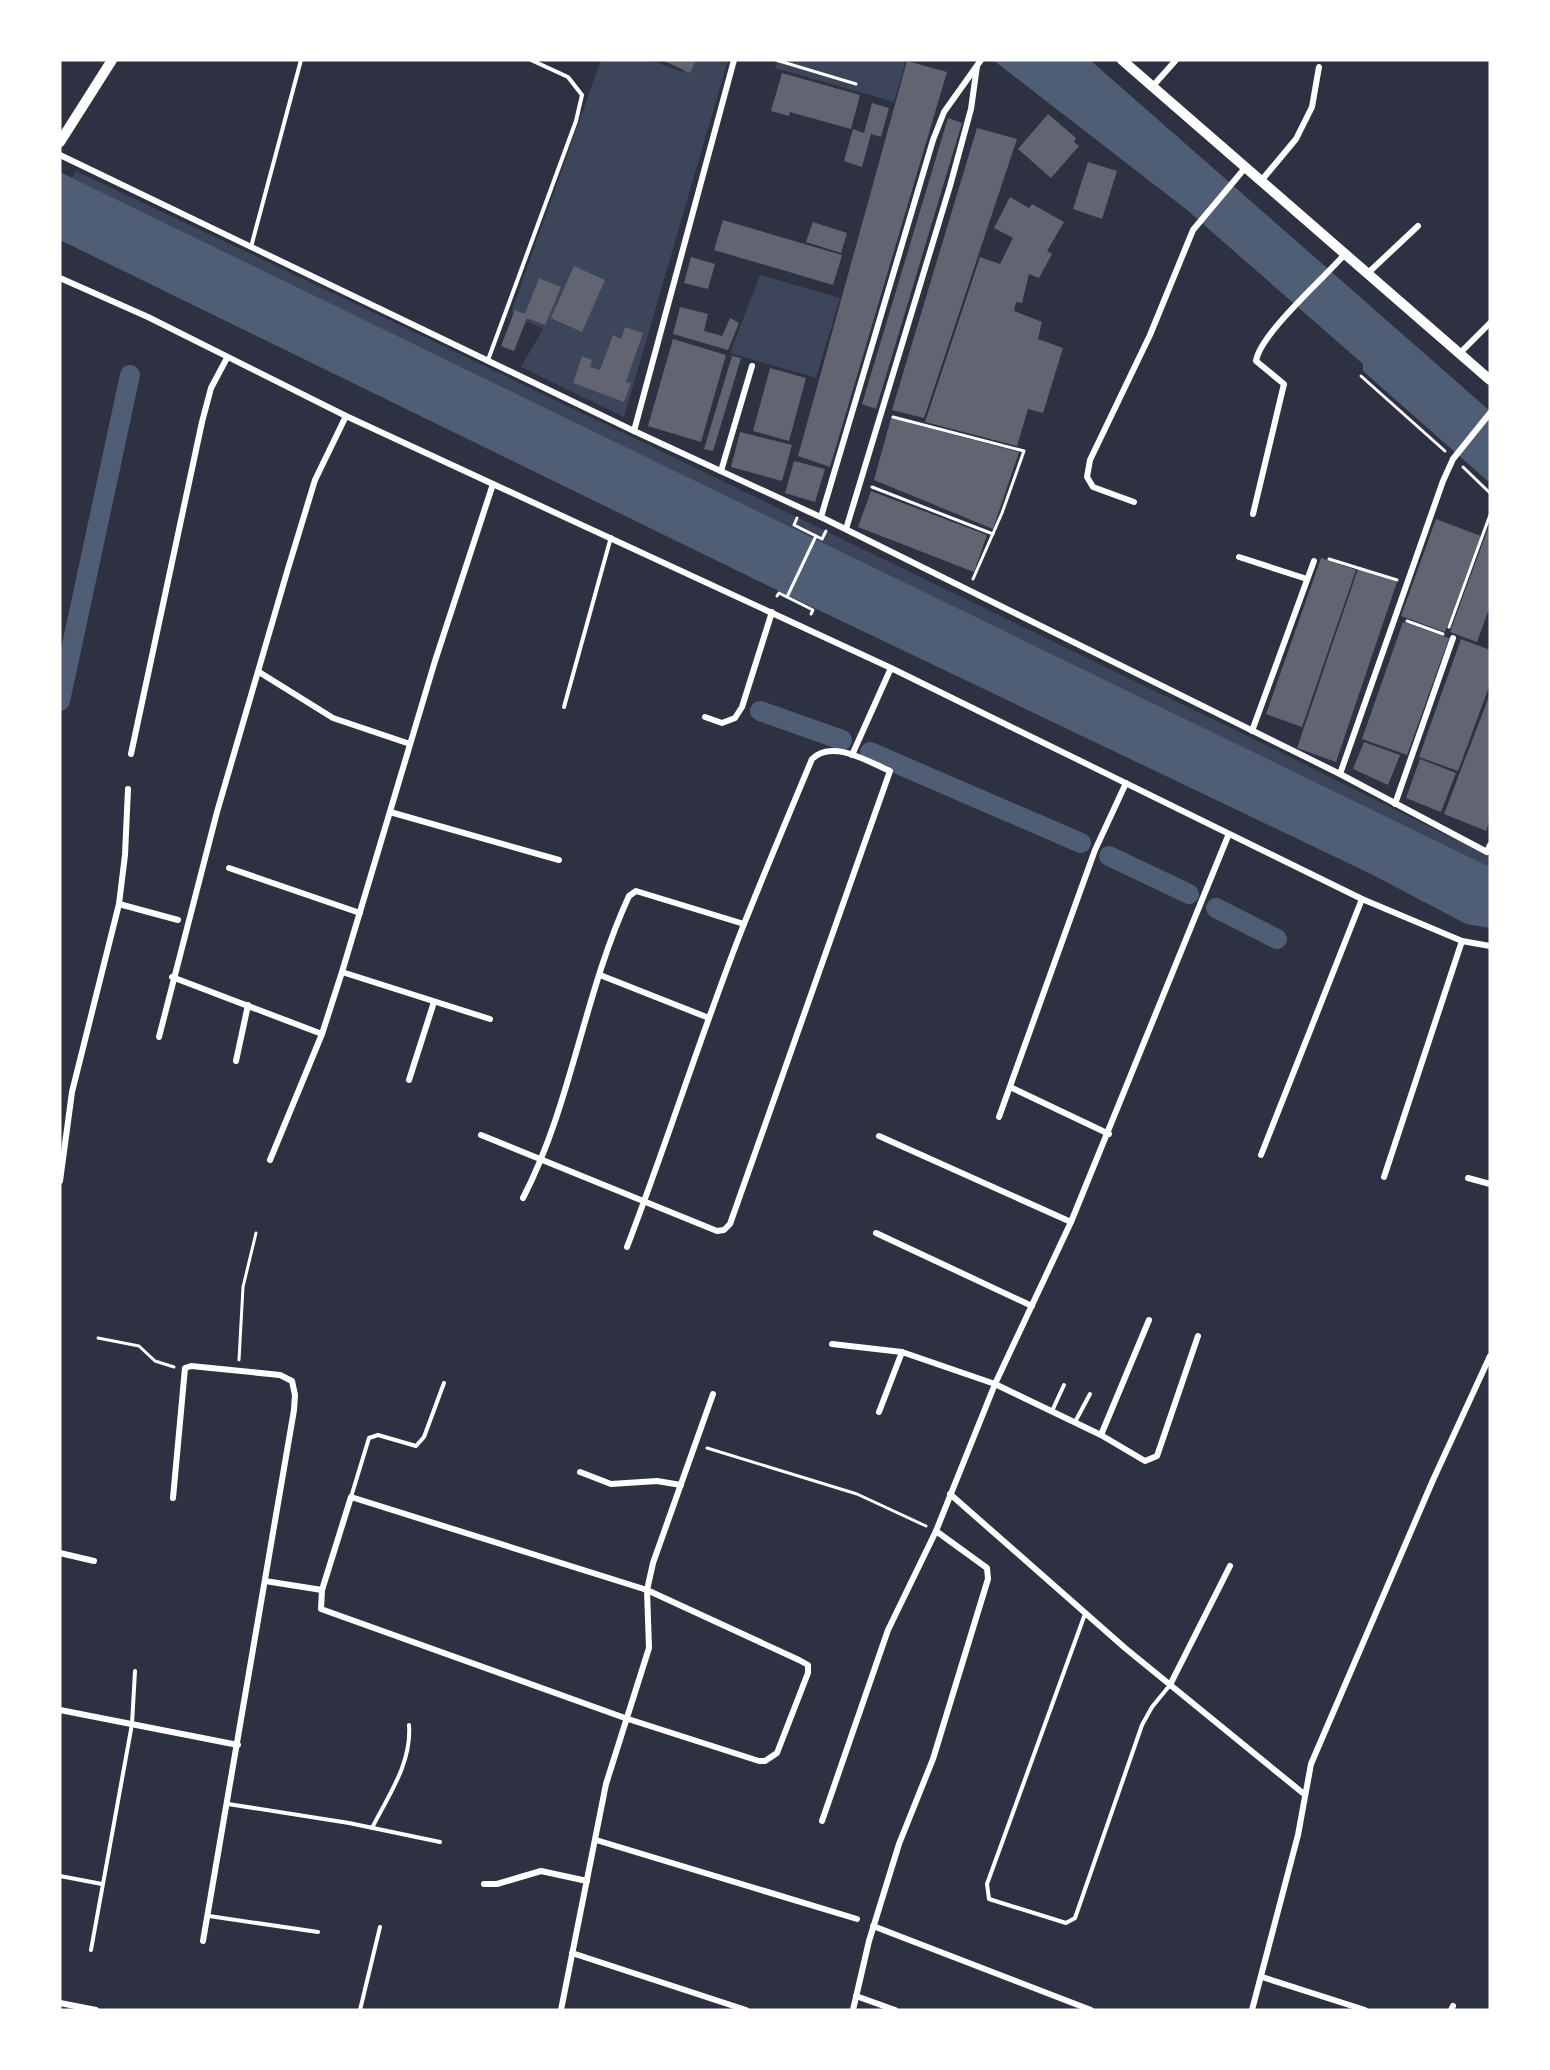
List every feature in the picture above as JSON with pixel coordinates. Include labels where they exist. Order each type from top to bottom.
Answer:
[{"type":"main road","points":[[60,142],[112,60]]},
{"type":"main road","points":[[1122,60],[1490,380]]},
{"type":"street","points":[[634,431],[734,60]]},
{"type":"street","points":[[1152,87],[1176,60]]},
{"type":"street","points":[[846,530],[971,109],[979,63]]},
{"type":"street","points":[[821,517],[933,140],[944,112],[979,63]]},
{"type":"street","points":[[1261,181],[1296,139],[1312,107],[1319,67]]},
{"type":"street","points":[[60,155],[634,431],[821,517],[1340,774],[1487,852],[1490,845]]},
{"type":"street","points":[[1134,502],[1093,487],[1087,477],[1090,460],[1150,335],[1197,224],[1245,168]]},
{"type":"street","points":[[1368,273],[1418,226]]},
{"type":"street","points":[[1252,514],[1284,384],[1261,367],[1256,361],[1257,355],[1291,312],[1345,254]]},
{"type":"street","points":[[60,278],[148,317],[346,416],[891,668],[1126,783],[1228,836],[1362,899],[1462,941],[1490,946]]},
{"type":"street","points":[[1460,353],[1490,323]]},
{"type":"street","points":[[131,754],[202,422],[211,388],[227,358]]},
{"type":"street","points":[[721,471],[752,366]]},
{"type":"street","points":[[1340,774],[1454,457],[1490,413]]},
{"type":"street","points":[[159,1038],[172,977],[315,480],[346,416]]},
{"type":"street","points":[[270,1160],[322,1034],[435,661],[493,484]]},
{"type":"street","points":[[1239,557],[1307,579]]},
{"type":"street","points":[[1252,731],[1314,561]]},
{"type":"street","points":[[705,717],[722,723],[735,718],[741,707],[772,612]]},
{"type":"street","points":[[1395,804],[1453,638]]},
{"type":"street","points":[[852,755],[891,668]]},
{"type":"street","points":[[259,672],[333,718],[410,744]]},
{"type":"street","points":[[480,1135],[644,1203],[717,1231],[724,1230],[730,1224],[890,771],[852,755],[831,750],[820,751],[812,759],[744,924],[644,1203],[627,1247]]},
{"type":"street","points":[[999,1117],[1095,850],[1126,783]]},
{"type":"street","points":[[60,1181],[72,1092],[119,904],[128,789]]},
{"type":"street","points":[[390,812],[559,860]]},
{"type":"street","points":[[822,1821],[888,1630],[936,1531],[994,1384],[1071,1222],[1109,1134],[1228,836]]},
{"type":"street","points":[[229,868],[360,913]]},
{"type":"street","points":[[523,1198],[542,1162],[600,975],[629,896],[636,891],[744,924]]},
{"type":"street","points":[[1261,1155],[1362,899]]},
{"type":"street","points":[[119,904],[178,920]]},
{"type":"street","points":[[1384,1177],[1462,941]]},
{"type":"street","points":[[342,972],[490,1019]]},
{"type":"street","points":[[600,975],[709,1018]]},
{"type":"street","points":[[172,977],[322,1034]]},
{"type":"street","points":[[409,1080],[434,1002]]},
{"type":"street","points":[[236,1061],[248,1005]]},
{"type":"street","points":[[1010,1087],[1109,1134]]},
{"type":"street","points":[[879,1136],[1071,1222]]},
{"type":"street","points":[[1468,1178],[1490,1184]]},
{"type":"street","points":[[876,1233],[1032,1306]]},
{"type":"street","points":[[1101,1435],[1149,1320]]},
{"type":"street","points":[[832,1344],[902,1352],[994,1384],[1101,1435],[1145,1461],[1157,1456],[1198,1336]]},
{"type":"street","points":[[879,1412],[902,1352]]},
{"type":"street","points":[[1252,2010],[1298,1835],[1311,1764],[1433,1480],[1490,1356]]},
{"type":"street","points":[[173,1498],[185,1368],[191,1366],[280,1375],[292,1381],[295,1395],[294,1410],[203,1941]]},
{"type":"street","points":[[561,2010],[606,1784],[649,1648],[647,1590],[653,1563],[713,1394]]},
{"type":"street","points":[[580,1472],[611,1485],[657,1481],[681,1485]]},
{"type":"street","points":[[950,1494],[1085,1613],[1304,1794]]},
{"type":"street","points":[[351,1497],[647,1590],[808,1665],[808,1673],[783,1743],[777,1753],[765,1761],[625,1718],[321,1609],[322,1590],[351,1497]]},
{"type":"street","points":[[853,2010],[873,1926],[899,1844],[933,1758],[988,1579],[987,1568],[936,1531]]},
{"type":"street","points":[[60,1553],[94,1561]]},
{"type":"street","points":[[1170,1685],[1230,1566]]},
{"type":"street","points":[[265,1581],[322,1590]]},
{"type":"street","points":[[60,1710],[238,1745]]},
{"type":"street","points":[[596,1840],[857,1919]]},
{"type":"street","points":[[484,1884],[497,1884],[541,1871],[587,1881]]},
{"type":"street","points":[[873,1926],[1091,2010]]},
{"type":"street","points":[[572,1953],[746,2010]]},
{"type":"street","points":[[1262,1977],[1365,2010]]},
{"type":"street","points":[[856,1996],[895,2010]]},
{"type":"street","points":[[60,2003],[96,2010]]},
{"type":"lane","points":[[251,247],[301,60]]},
{"type":"lane","points":[[488,360],[576,121],[582,95],[568,77],[531,60]]},
{"type":"lane","points":[[564,706],[611,537]]},
{"type":"lane","points":[[351,1497],[369,1438],[378,1435],[416,1446],[424,1437],[444,1383]]},
{"type":"lane","points":[[1052,1412],[1064,1385]]},
{"type":"lane","points":[[1074,1423],[1090,1394]]},
{"type":"lane","points":[[1085,1613],[987,1884],[989,1899],[1066,1923],[1076,1918],[1142,1725],[1152,1707],[1170,1685]]},
{"type":"lane","points":[[91,1950],[132,1724],[135,1671]]},
{"type":"lane","points":[[372,1828],[403,1768],[410,1738],[409,1725]]},
{"type":"lane","points":[[228,1804],[440,1842]]},
{"type":"lane","points":[[60,1876],[102,1884]]},
{"type":"lane","points":[[209,1916],[318,1932]]},
{"type":"lane","points":[[360,2010],[380,1928]]},
{"type":"path","points":[[776,60],[856,84]]},
{"type":"path","points":[[1360,376],[1454,457],[1490,493]]},
{"type":"path","points":[[881,414],[1024,451],[993,534],[968,591]]},
{"type":"path","points":[[861,482],[993,534]]},
{"type":"path","points":[[787,597],[817,536],[794,525],[802,508]]},
{"type":"path","points":[[1395,616],[1446,635],[1490,515]]},
{"type":"path","points":[[1329,559],[1407,583]]},
{"type":"path","points":[[777,596],[779,593],[813,610],[811,614]]},
{"type":"path","points":[[239,1371],[243,1287],[256,1233]]},
{"type":"path","points":[[98,1338],[139,1346],[155,1361],[173,1366],[183,1373]]},
{"type":"path","points":[[696,1444],[857,1494],[936,1531]]},
{"type":"shaded area","points":[[601,60],[649,60],[683,72],[687,60],[728,60],[624,417],[521,367],[543,329],[511,313]]},
{"type":"shaded area","points":[[777,60],[906,60],[894,102],[775,68]]},
{"type":"shaded area","points":[[993,60],[1090,60],[1490,411],[1490,483],[1363,371],[1363,364],[1187,210]]},
{"type":"shaded area","points":[[76,171],[522,384],[1264,744],[1490,856],[1490,867],[72,178]]},
{"type":"shaded area","points":[[60,172],[1490,867],[1490,928],[1466,924],[1373,875],[785,594],[60,240]]},
{"type":"shaded area","points":[[760,275],[840,298],[816,378],[730,353]]},
{"type":"building","points":[[662,60],[696,60],[690,73]]},
{"type":"building","points":[[907,61],[947,72],[830,467],[798,456]]},
{"type":"building","points":[[782,73],[860,95],[851,129],[790,112],[789,116],[771,111]]},
{"type":"building","points":[[872,103],[889,108],[881,137],[871,134],[862,167],[844,161],[853,129],[864,133]]},
{"type":"building","points":[[1048,114],[1076,138],[1074,142],[1079,146],[1051,178],[1018,149]]},
{"type":"building","points":[[948,118],[962,123],[876,409],[862,404]]},
{"type":"building","points":[[977,128],[1017,139],[924,418],[892,410]]},
{"type":"building","points":[[1088,162],[1117,171],[1102,219],[1073,209]]},
{"type":"building","points":[[1010,197],[1029,208],[1032,204],[1064,222],[1047,251],[1052,254],[1039,278],[1029,274],[1022,303],[1016,302],[1014,311],[1042,322],[1038,339],[1063,348],[1043,413],[1028,409],[1017,446],[925,422],[980,257],[1000,264],[1013,238],[994,228]]},
{"type":"building","points":[[723,220],[842,255],[833,285],[714,250]]},
{"type":"building","points":[[813,222],[847,233],[841,253],[806,242]]},
{"type":"building","points":[[691,257],[715,264],[708,289],[684,283]]},
{"type":"building","points":[[574,266],[605,280],[582,332],[551,318]]},
{"type":"building","points":[[539,278],[561,287],[545,325],[527,318],[514,351],[501,346],[515,310],[525,314]]},
{"type":"building","points":[[680,307],[708,314],[704,331],[722,336],[730,318],[739,323],[728,350],[673,334]]},
{"type":"building","points":[[625,327],[643,333],[626,382],[631,383],[624,402],[573,383],[582,356],[592,360],[590,367],[600,370],[613,335],[621,339]]},
{"type":"building","points":[[673,339],[726,355],[701,442],[648,426]]},
{"type":"building","points":[[732,356],[741,358],[713,451],[704,449]]},
{"type":"building","points":[[770,368],[806,378],[789,441],[753,431]]},
{"type":"building","points":[[891,418],[1019,452],[993,529],[874,480]]},
{"type":"building","points":[[740,432],[792,445],[782,481],[731,467]]},
{"type":"building","points":[[794,461],[825,469],[815,502],[785,493]]},
{"type":"building","points":[[871,491],[987,535],[974,572],[858,527]]},
{"type":"building","points":[[1436,519],[1481,536],[1445,632],[1401,616]]},
{"type":"building","points":[[1490,523],[1490,606],[1477,642],[1450,632]]},
{"type":"building","points":[[1321,558],[1356,570],[1302,727],[1266,714]]},
{"type":"building","points":[[1358,569],[1397,582],[1336,762],[1297,748]]},
{"type":"building","points":[[1403,622],[1449,638],[1407,755],[1362,739]]},
{"type":"building","points":[[1461,639],[1490,650],[1490,684],[1458,771],[1419,757]]},
{"type":"building","points":[[1490,694],[1490,820],[1486,831],[1444,814]]},
{"type":"building","points":[[1364,742],[1400,755],[1388,785],[1353,769]]},
{"type":"building","points":[[1420,759],[1456,773],[1441,812],[1406,798]]},
{"type":"waterway","points":[[60,701],[130,375]]},
{"type":"waterway","points":[[760,711],[842,740]]},
{"type":"waterway","points":[[870,752],[1081,843]]},
{"type":"waterway","points":[[1109,856],[1189,894]]},
{"type":"waterway","points":[[1216,908],[1277,939]]}]
